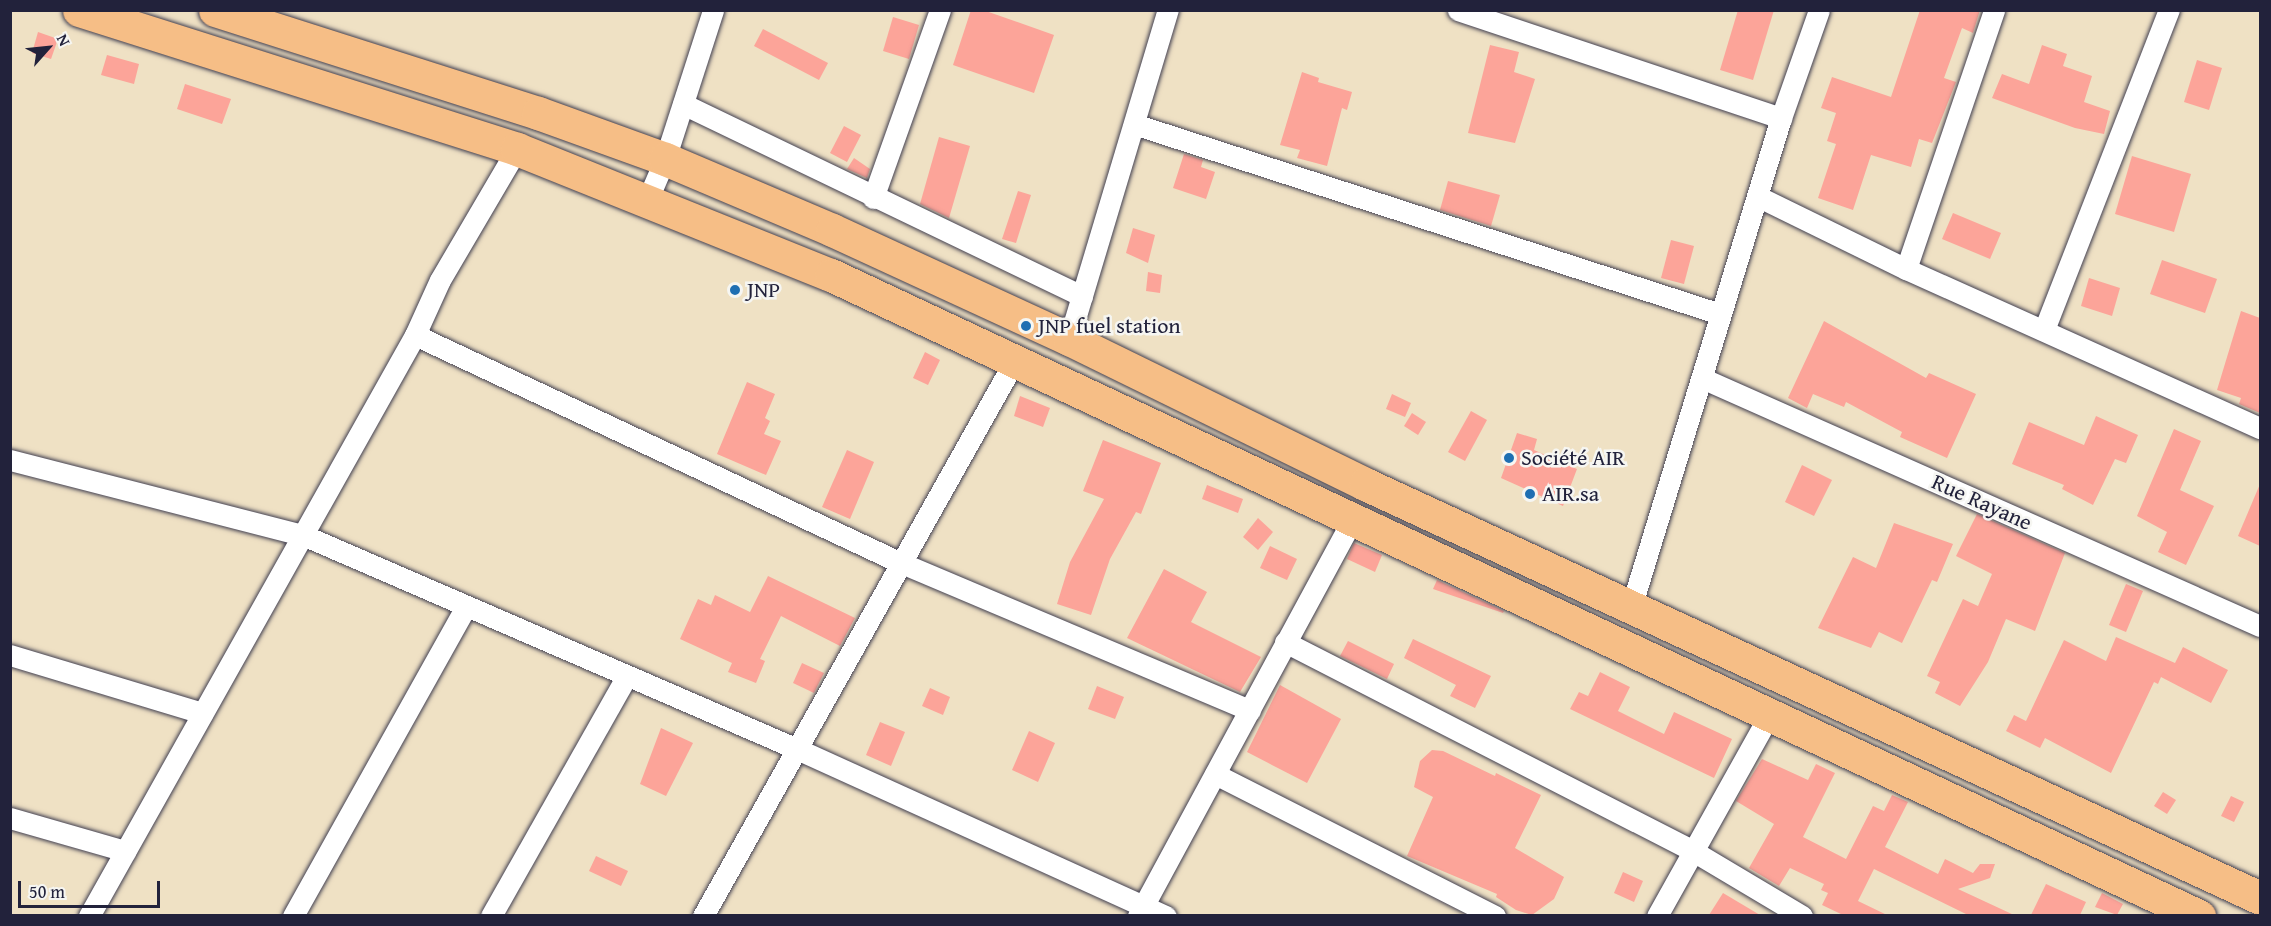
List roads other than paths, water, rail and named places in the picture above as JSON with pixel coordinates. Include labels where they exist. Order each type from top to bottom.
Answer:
[{"type":"main road","points":[[79,10],[517,149],[831,275],[1771,712],[2188,913]]},
{"type":"main road","points":[[215,10],[527,109],[665,159],[1069,339],[1365,484],[1632,604],[2260,898]]},
{"type":"street","points":[[647,201],[665,159],[713,10]]},
{"type":"street","points":[[873,198],[940,10]]},
{"type":"street","points":[[1069,339],[1168,10]]},
{"type":"street","points":[[1458,10],[1781,118]]},
{"type":"street","points":[[1632,604],[1704,379],[1720,314],[1759,197],[1781,118],[1819,10]]},
{"type":"street","points":[[1906,269],[1994,10]]},
{"type":"street","points":[[2044,330],[2169,10]]},
{"type":"street","points":[[683,104],[873,198],[1082,296]]},
{"type":"street","points":[[1134,124],[1720,314]]},
{"type":"street","points":[[89,915],[415,335],[440,280],[517,149]]},
{"type":"street","points":[[1759,197],[1906,269],[2260,428]]},
{"type":"street","points":[[415,335],[899,562],[1250,710]]},
{"type":"street","points":[[704,915],[899,562],[1015,360]]},
{"type":"street","name":"Rue Rayane","points":[[1704,379],[2260,626]]},
{"type":"street","points":[[10,460],[303,535],[797,749],[1142,910],[1166,915]]},
{"type":"street","points":[[1142,910],[1353,518]]},
{"type":"street","points":[[293,915],[466,606]]},
{"type":"street","points":[[1285,642],[1693,851],[1803,915]]},
{"type":"street","points":[[10,655],[202,714]]},
{"type":"street","points":[[491,915],[627,676]]},
{"type":"street","points":[[1656,915],[1771,712]]},
{"type":"street","points":[[1215,774],[1495,915]]},
{"type":"street","points":[[10,818],[125,851]]},
{"type":"place","name":"JNP","points":[[735,290]]},
{"type":"place","name":"JNP fuel station","points":[[1026,326]]},
{"type":"place","name":"Société AIR","points":[[1509,458]]},
{"type":"place","name":"AIR.sa","points":[[1530,494]]}]
